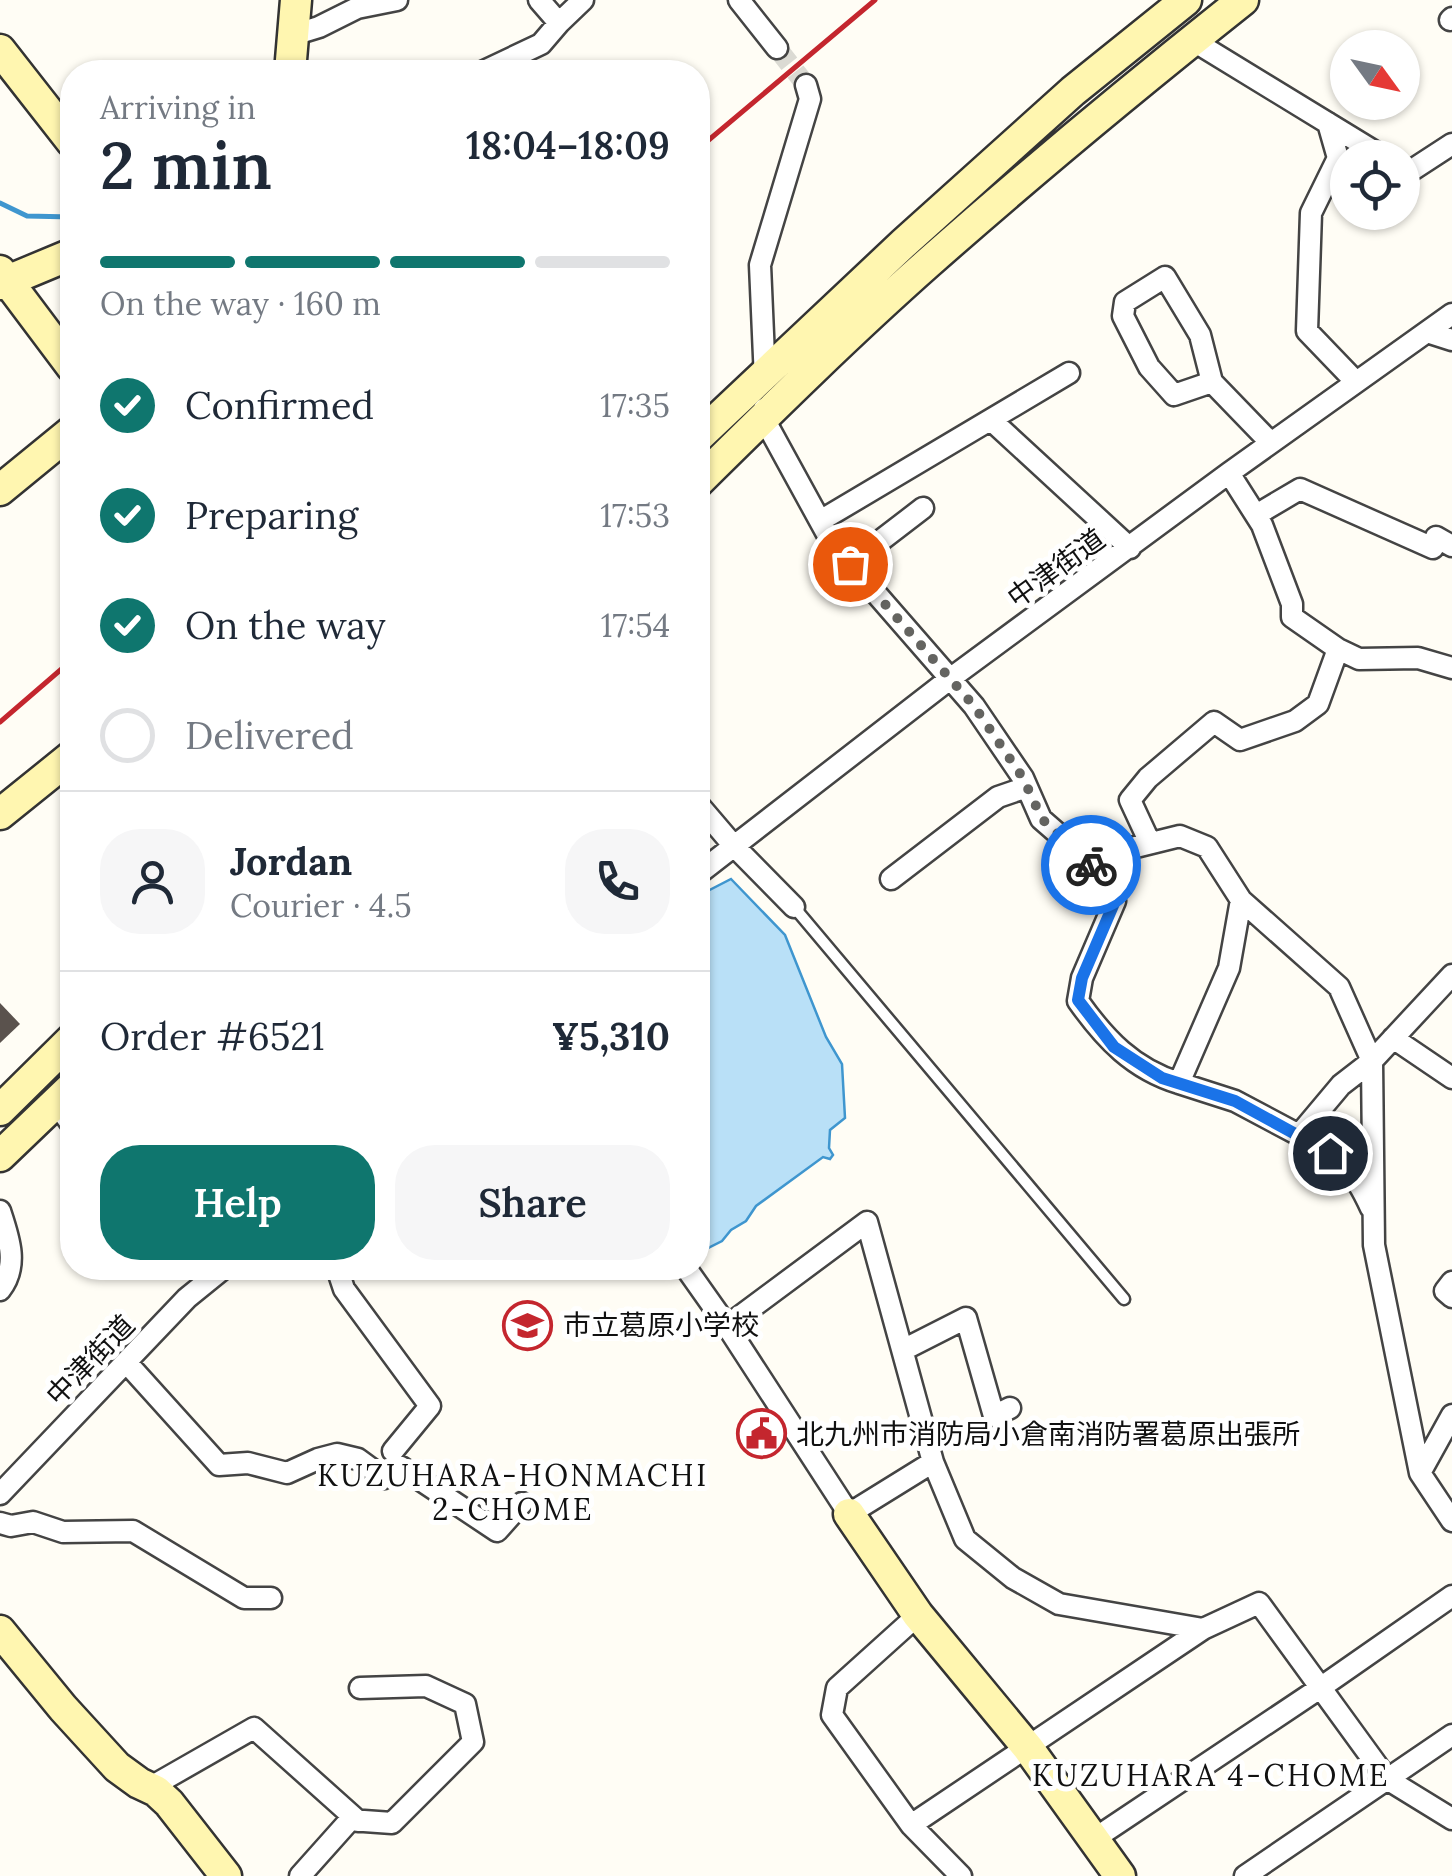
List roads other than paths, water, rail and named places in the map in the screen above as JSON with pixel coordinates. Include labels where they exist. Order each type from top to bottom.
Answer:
[{"type":"street","points":[[291,60],[296,0]]},
{"type":"street","points":[[293,36],[357,8],[397,0]]},
{"type":"street","points":[[539,0],[559,24]]},
{"type":"street","points":[[508,60],[542,44],[582,0]]},
{"type":"street","points":[[739,0],[777,48]]},
{"type":"street","points":[[710,425],[1059,103],[1186,0]]},
{"type":"street","points":[[710,470],[925,265],[1096,118],[1243,0]]},
{"type":"street","points":[[1192,40],[1356,140]]},
{"type":"street","points":[[0,50],[60,127]]},
{"type":"street","points":[[806,86],[810,100],[760,264],[763,417],[832,543],[974,706],[1027,787],[1042,819],[1087,859],[1115,901],[1082,978],[1078,1000],[1114,1047],[1162,1078],[1235,1101],[1330,1153],[1347,1166],[1374,1214]]},
{"type":"street","points":[[1328,123],[1338,158],[1310,213],[1307,331],[1356,382]]},
{"type":"street","points":[[1420,165],[1452,144]]},
{"type":"street","points":[[60,258],[2,278],[60,352]]},
{"type":"street","points":[[1212,382],[1174,394],[1149,366],[1123,316],[1126,302],[1165,277],[1200,334],[1212,382],[1271,443]]},
{"type":"street","name":"中津街道","points":[[710,864],[951,678],[1452,314]]},
{"type":"street","points":[[1427,332],[1452,340]]},
{"type":"street","points":[[820,522],[1069,373]]},
{"type":"street","points":[[991,420],[1130,548]]},
{"type":"street","points":[[0,490],[60,441]]},
{"type":"street","points":[[1229,473],[1262,524],[1292,604],[1292,618],[1359,659],[1418,658],[1452,668]]},
{"type":"street","points":[[1256,515],[1300,489],[1433,548],[1436,537],[1452,546]]},
{"type":"street","points":[[850,564],[923,508]]},
{"type":"street","points":[[1150,843],[1130,800],[1148,778],[1214,722],[1240,740],[1295,721],[1318,704],[1338,648]]},
{"type":"street","points":[[0,814],[60,766]]},
{"type":"street","points":[[890,878],[998,797],[1027,787]]},
{"type":"street","points":[[710,818],[794,907]]},
{"type":"street","points":[[1087,859],[1180,836],[1207,847],[1241,900],[1339,987],[1372,1060],[1374,1245],[1420,1472],[1452,1521]]},
{"type":"street","points":[[1179,1083],[1229,968],[1241,900]]},
{"type":"street","points":[[1299,1135],[1342,1085],[1372,1060],[1452,975]]},
{"type":"street","points":[[1393,1038],[1452,1078]]},
{"type":"street","points":[[30,1128],[2,1104],[60,1050]]},
{"type":"street","points":[[0,1156],[30,1128],[60,1109]]},
{"type":"street","points":[[0,1212],[12,1247],[6,1284],[0,1290]]},
{"type":"street","points":[[727,1326],[868,1222],[933,1462],[965,1539],[1013,1578],[1060,1604],[1204,1629]]},
{"type":"street","name":"中津街道","points":[[0,1494],[187,1298],[209,1280]]},
{"type":"street","points":[[341,1280],[344,1290],[430,1406],[393,1451]]},
{"type":"street","points":[[694,1280],[918,1615],[1028,1748],[1120,1876]]},
{"type":"street","points":[[1452,1282],[1445,1291],[1452,1298]]},
{"type":"street","points":[[903,1350],[966,1318],[994,1416],[1010,1408]]},
{"type":"street","points":[[126,1362],[219,1464],[248,1464],[287,1473],[337,1454],[358,1459],[384,1478],[400,1467],[497,1531],[522,1503]]},
{"type":"street","points":[[1420,1472],[1452,1415]]},
{"type":"street","points":[[849,1514],[933,1462]]},
{"type":"street","points":[[0,1523],[11,1526],[32,1522],[63,1532],[132,1531],[244,1598],[271,1598]]},
{"type":"street","points":[[1094,1839],[1452,1596]]},
{"type":"street","points":[[910,1825],[1204,1629],[1259,1602],[1387,1779],[1452,1819]]},
{"type":"street","points":[[918,1615],[837,1688],[832,1715],[910,1825],[962,1876]]},
{"type":"street","points":[[0,1631],[62,1708],[117,1767],[169,1804],[226,1876]]},
{"type":"street","points":[[300,1876],[350,1820],[392,1823],[473,1742],[466,1704],[426,1686],[360,1688]]},
{"type":"street","points":[[149,1788],[254,1728],[358,1821]]},
{"type":"street","points":[[1250,1875],[1452,1735]]},
{"type":"lane","points":[[794,907],[1124,1299]]},
{"type":"water","points":[[731,879],[785,935],[826,1037],[842,1064],[845,1118],[830,1130],[830,1159],[823,1157],[756,1206],[746,1221],[710,1247],[710,890]]},
{"type":"waterway","points":[[0,203],[27,216],[60,217]]},
{"type":"tunnel","points":[[777,48],[806,85]]},
{"type":"railway","points":[[710,139],[875,0]]},
{"type":"railway","points":[[0,722],[60,670]]},
{"type":"place","name":"市立葛原小学校","points":[[528,1325]]},
{"type":"place","name":"北九州市消防局小倉南消防署葛原出張所","points":[[761,1434]]},
{"type":"district","name":"KUZUHARA-HONMACHI 2-CHOME","points":[[513,1492]]},
{"type":"district","name":"KUZUHARA 4-CHOME","points":[[1211,1775]]}]
